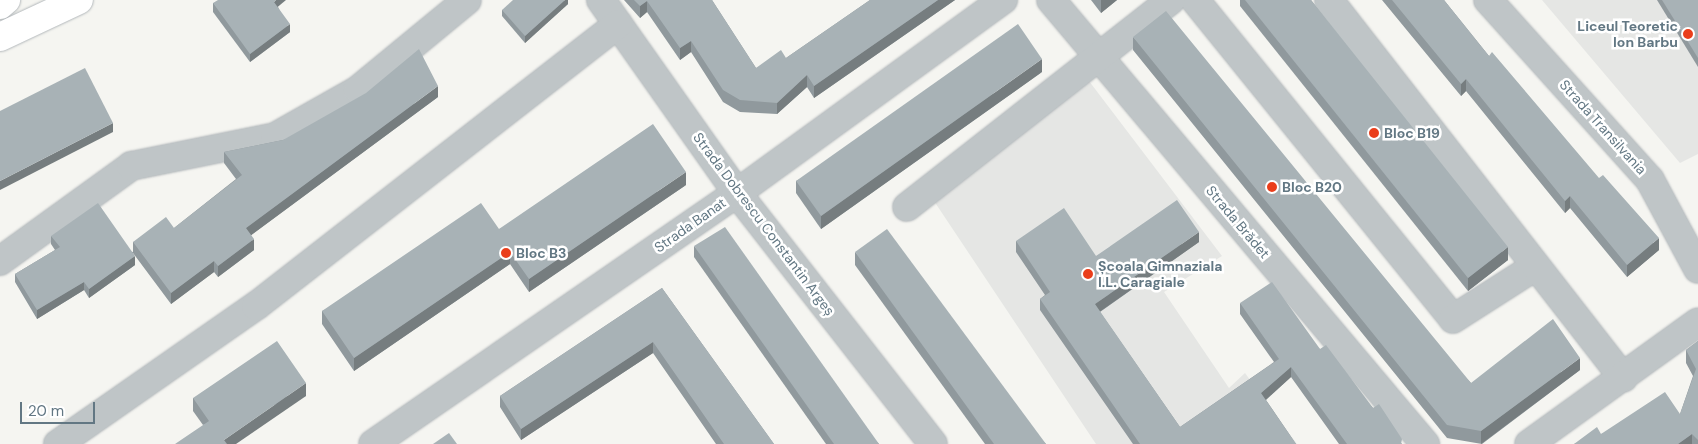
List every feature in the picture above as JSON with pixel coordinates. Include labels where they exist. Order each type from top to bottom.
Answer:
[{"type":"main road","points":[[0,5],[6,0]]},
{"type":"main road","points":[[0,37],[79,0]]},
{"type":"street","points":[[0,261],[131,166],[274,137],[358,90],[467,0]]},
{"type":"street","name":"Strada Dobrescu Constantin Argeș","points":[[601,0],[737,193],[933,444]]},
{"type":"street","name":"Strada Banat","points":[[373,444],[737,193],[1003,0]]},
{"type":"street","name":"Strada Brădet","points":[[1051,0],[1425,444]]},
{"type":"street","points":[[907,207],[1171,0]]},
{"type":"street","points":[[1195,0],[1453,319],[1536,266]]},
{"type":"street","points":[[1329,0],[1623,378]]},
{"type":"street","name":"Strada Transilvania","points":[[1488,0],[1650,180],[1698,269]]},
{"type":"street","points":[[58,444],[256,306],[618,24]]},
{"type":"street","points":[[1529,444],[1623,378],[1698,322]]},
{"type":"shaded area","points":[[1542,0],[1698,0],[1698,154],[1680,163]]},
{"type":"shaded area","name":"Școala Gimnaziala I.L. Caragiale","points":[[1089,81],[1222,256],[1164,292],[1229,388],[1245,373],[1297,444],[1096,444],[932,198]]},
{"type":"building","points":[[218,0],[276,0],[274,2],[290,24],[250,54],[213,3]]},
{"type":"building","points":[[513,0],[565,0],[525,36],[502,10]]},
{"type":"building","points":[[634,0],[712,0],[756,68],[781,50],[786,58],[870,0],[938,0],[814,86],[807,75],[777,103],[740,100],[723,90],[691,41],[680,48],[647,1],[640,6]]},
{"type":"building","name":"Bloc B19","points":[[1245,0],[1311,0],[1508,247],[1468,278]]},
{"type":"building","points":[[1392,0],[1444,0],[1489,56],[1492,52],[1599,178],[1603,175],[1659,238],[1627,265],[1570,196],[1565,201],[1466,79],[1461,84]]},
{"type":"building","name":"Liceul Teoretic Ion Barbu","points":[[1662,0],[1698,0],[1698,58]]},
{"type":"building","name":"Bloc B20","points":[[1166,11],[1471,383],[1553,319],[1580,358],[1481,431],[1447,425],[1133,37]]},
{"type":"building","points":[[1018,24],[1042,59],[821,216],[796,181]]},
{"type":"building","points":[[419,49],[438,86],[246,228],[254,239],[218,266],[214,261],[171,293],[133,242],[166,217],[174,228],[242,175],[224,152],[283,140],[366,93]]},
{"type":"building","points":[[85,68],[113,123],[0,181],[0,111]]},
{"type":"building","name":"Bloc B3","points":[[653,124],[686,172],[529,279],[510,252],[354,358],[322,311],[481,203],[499,229]]},
{"type":"building","points":[[1177,200],[1199,232],[1095,304],[1180,427],[1279,359],[1240,303],[1272,282],[1320,349],[1326,345],[1373,408],[1379,404],[1402,439],[1401,444],[1347,444],[1291,367],[1261,393],[1296,444],[1140,444],[1040,299],[1050,292],[1016,241],[1064,208],[1096,256]]},
{"type":"building","points":[[98,203],[135,256],[89,289],[84,282],[37,310],[15,274],[60,247],[51,236]]},
{"type":"building","points":[[725,227],[879,444],[834,444],[694,246]]},
{"type":"building","points":[[887,229],[1046,444],[994,444],[855,252]]},
{"type":"building","points":[[662,288],[774,444],[724,444],[653,342],[521,429],[500,396]]},
{"type":"building","points":[[277,341],[306,383],[224,440],[227,444],[175,444],[209,421],[193,398]]},
{"type":"building","points":[[1698,341],[1698,440],[1692,434],[1678,444],[1574,444],[1597,427],[1601,434],[1665,392],[1680,414],[1696,369],[1686,350]]},
{"type":"building","points":[[449,433],[457,444],[433,444]]},
{"type":"place","name":"Liceul Teoretic Ion Barbu","points":[[1688,34]]},
{"type":"place","name":"Bloc B19","points":[[1374,133]]},
{"type":"place","name":"Bloc B20","points":[[1272,187]]},
{"type":"place","name":"Bloc B3","points":[[506,253]]},
{"type":"place","name":"Școala Gimnaziala I.L. Caragiale","points":[[1088,274]]}]
